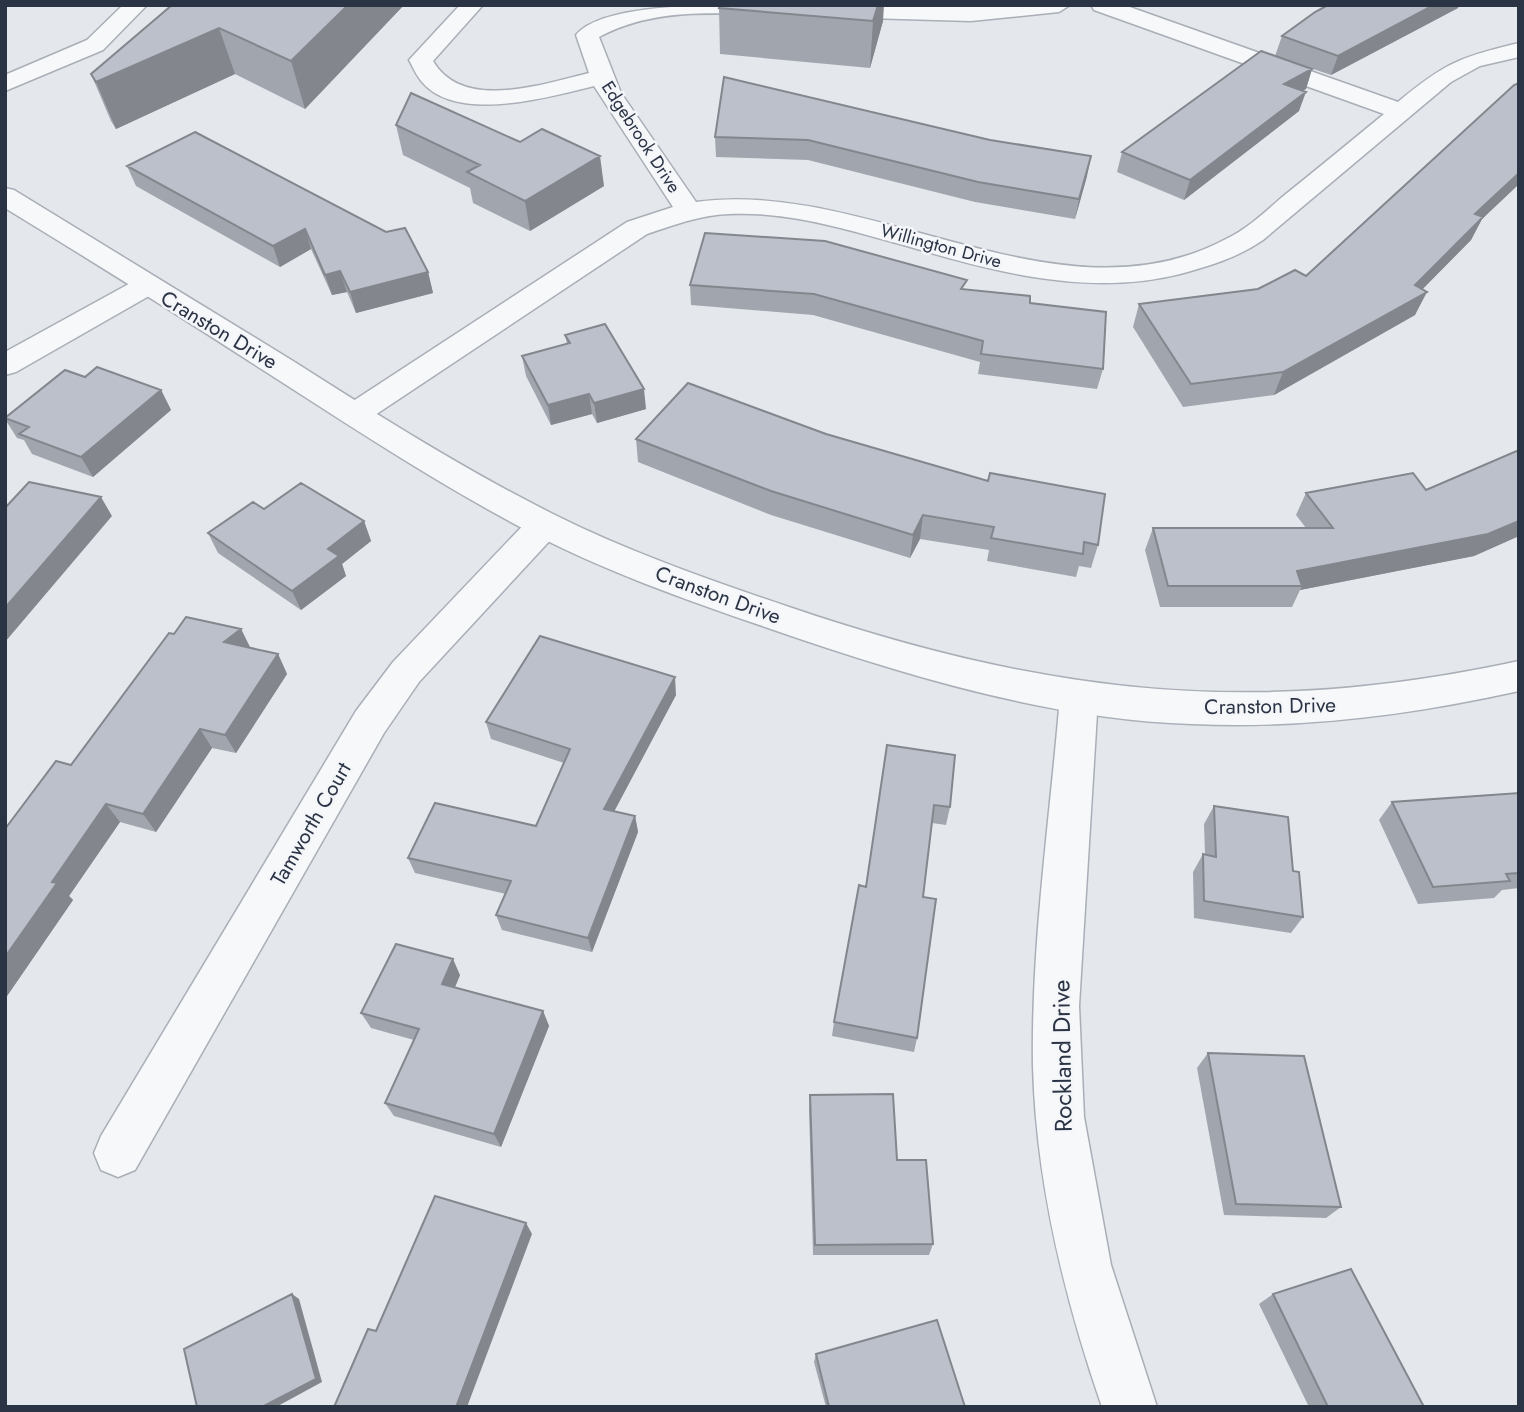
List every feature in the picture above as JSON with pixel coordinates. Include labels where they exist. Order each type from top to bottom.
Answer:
[{"type":"street","points":[[5,83],[95,45],[136,5]]},
{"type":"street","points":[[472,5],[421,60],[425,75],[442,88],[469,96],[508,98],[602,77]]},
{"type":"street","name":"Edgebrook Drive","points":[[689,211],[609,93],[602,77],[587,36],[607,20],[628,12],[675,5],[968,10],[1059,5]]},
{"type":"street","points":[[1102,5],[1177,21],[1402,112]]},
{"type":"street","name":"Willington Drive","points":[[355,414],[637,228],[659,218],[726,204],[787,207],[996,262],[1071,273],[1146,272],[1205,259],[1248,239],[1443,77],[1472,61],[1519,50]]},
{"type":"street","name":"Cranston Drive","points":[[5,197],[464,481],[544,525],[718,597],[830,636],[920,661],[1079,697],[1233,709],[1317,708],[1455,692],[1519,676]]},
{"type":"street","points":[[5,365],[146,286]]},
{"type":"street","name":"Tamworth Court","points":[[118,1153],[370,722],[406,672],[544,525]]},
{"type":"street","name":"Rockland Drive","points":[[1079,697],[1056,1018],[1058,1097],[1068,1175],[1082,1246],[1114,1367],[1130,1407]]},
{"type":"building","points":[[172,5],[348,5],[291,61],[219,28],[96,82],[91,74]]},
{"type":"building","points":[[720,5],[878,5],[873,21],[719,8]]},
{"type":"building","points":[[1328,5],[1434,5],[1338,56],[1282,36]]},
{"type":"building","points":[[1261,51],[1312,69],[1284,84],[1306,92],[1190,180],[1122,152]]},
{"type":"building","points":[[724,77],[990,140],[1091,156],[1079,199],[978,182],[808,140],[715,137]]},
{"type":"building","points":[[1519,83],[1519,173],[1475,214],[1483,217],[1415,285],[1427,292],[1283,372],[1191,384],[1139,304],[1258,289],[1295,270],[1306,276]]},
{"type":"building","points":[[411,93],[520,142],[542,129],[600,156],[525,201],[467,172],[480,165],[396,125]]},
{"type":"building","points":[[195,132],[386,232],[405,228],[428,272],[350,292],[340,271],[325,275],[305,229],[273,246],[127,166]]},
{"type":"building","points":[[705,233],[825,241],[967,280],[961,289],[1030,296],[1030,303],[1106,312],[1103,369],[981,354],[983,341],[814,294],[690,285]]},
{"type":"building","points":[[605,324],[644,389],[594,403],[589,394],[548,405],[522,356],[570,343],[565,335]]},
{"type":"building","points":[[97,367],[161,390],[81,457],[19,434],[29,427],[5,418],[65,370],[85,377]]},
{"type":"building","points":[[688,383],[826,434],[988,481],[990,473],[1105,494],[1098,545],[1084,542],[1083,554],[991,538],[994,527],[923,515],[913,535],[771,491],[636,439]]},
{"type":"building","points":[[1519,450],[1519,521],[1488,534],[1297,571],[1302,586],[1168,586],[1153,528],[1333,528],[1306,493],[1413,473],[1426,490]]},
{"type":"building","points":[[29,482],[101,497],[5,608],[5,508]]},
{"type":"building","points":[[301,483],[364,521],[328,549],[339,556],[292,591],[208,533],[253,502],[264,509]]},
{"type":"building","points":[[186,617],[241,629],[224,642],[278,654],[225,735],[200,729],[143,814],[106,804],[52,882],[57,883],[5,957],[5,829],[56,761],[71,765],[169,633],[174,634]]},
{"type":"building","points":[[540,636],[675,677],[604,809],[635,816],[588,938],[496,915],[511,881],[408,858],[435,803],[536,826],[570,749],[486,722]]},
{"type":"building","points":[[887,745],[955,755],[950,807],[934,805],[923,897],[936,899],[917,1038],[834,1022],[859,885],[866,887]]},
{"type":"building","points":[[1519,793],[1519,873],[1506,874],[1510,881],[1433,887],[1392,802]]},
{"type":"building","points":[[1214,806],[1288,817],[1293,871],[1299,872],[1303,917],[1204,901],[1203,854],[1216,857]]},
{"type":"building","points":[[396,944],[453,959],[442,984],[543,1011],[494,1134],[385,1103],[419,1029],[361,1013]]},
{"type":"building","points":[[1208,1053],[1304,1056],[1341,1207],[1236,1204]]},
{"type":"building","points":[[893,1094],[897,1160],[926,1160],[933,1244],[815,1245],[810,1095]]},
{"type":"building","points":[[435,1196],[526,1223],[456,1407],[334,1407],[368,1329],[376,1331]]},
{"type":"building","points":[[1351,1269],[1424,1407],[1328,1407],[1273,1294]]},
{"type":"building","points":[[292,1294],[316,1379],[262,1407],[197,1407],[184,1349]]},
{"type":"building","points":[[937,1320],[965,1407],[829,1407],[816,1354]]}]
